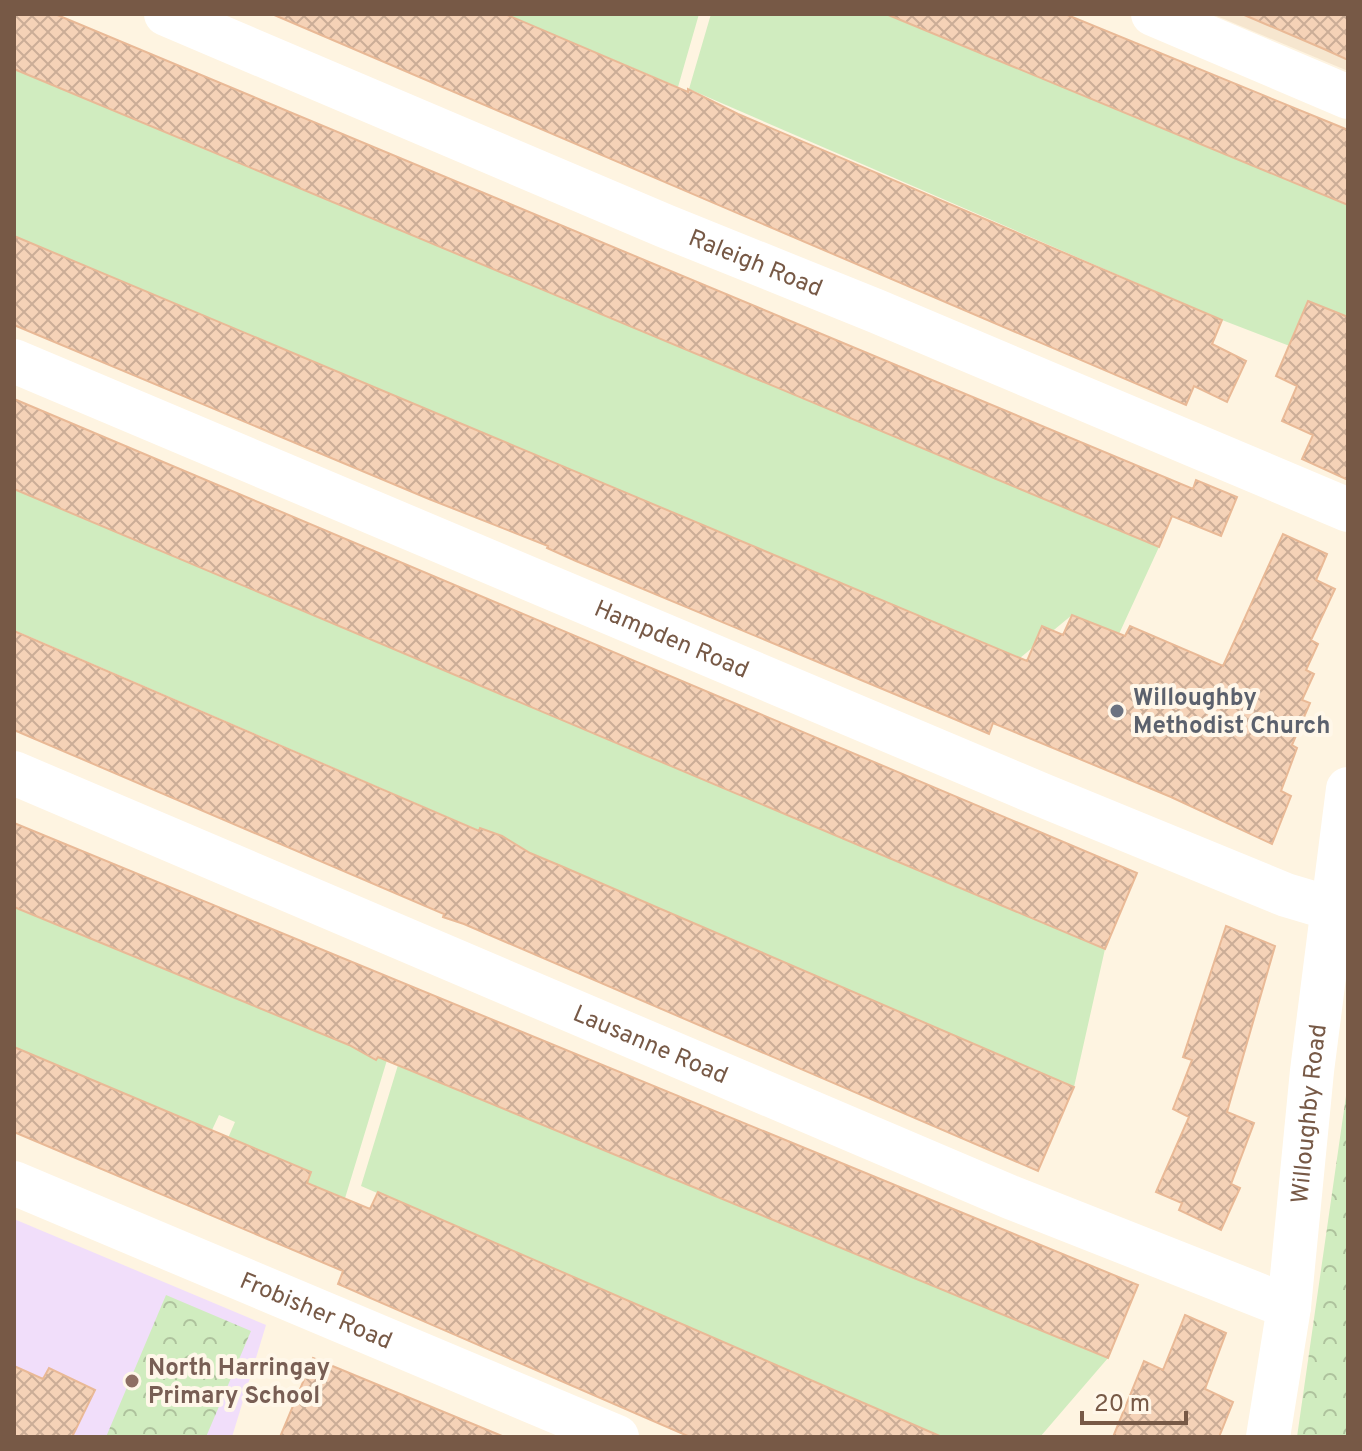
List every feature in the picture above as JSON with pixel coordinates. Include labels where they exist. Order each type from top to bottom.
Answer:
[{"type":"street","name":"Raleigh Road","points":[[166,14],[1348,510]]},
{"type":"street","points":[[1153,14],[1348,97]]},
{"type":"street","name":"Hampden Road","points":[[14,361],[1042,795],[1286,895],[1333,909]]},
{"type":"street","name":"Lausanne Road","points":[[14,773],[1010,1197],[1289,1307]]},
{"type":"street","name":"Willoughby Road","points":[[1268,1437],[1289,1307],[1312,1071],[1348,789]]},
{"type":"street","name":"Frobisher Road","points":[[14,1183],[617,1437]]},
{"type":"shaded area","points":[[1212,14],[1348,14],[1348,71]]},
{"type":"shaded area","name":"North Harringay Primary School","points":[[14,1219],[266,1325],[232,1437],[14,1437]]},
{"type":"green space","points":[[505,14],[699,14],[678,87]]},
{"type":"green space","points":[[711,14],[897,14],[1348,204],[1348,317],[1308,301],[1316,356],[1222,320],[689,89]]},
{"type":"green space","points":[[14,69],[1159,547],[1119,634],[1072,615],[1020,658],[14,236]]},
{"type":"green space","points":[[14,489],[1105,949],[1074,1087],[14,630]]},
{"type":"green space","points":[[14,907],[387,1060],[339,1218],[299,1200],[311,1172],[294,1165],[212,1175],[235,1122],[219,1115],[212,1130],[14,1047]]},
{"type":"green space","points":[[398,1065],[1108,1358],[1040,1437],[942,1437],[361,1186]]},
{"type":"green space","points":[[1348,1082],[1348,1437],[1297,1437]]},
{"type":"green space","points":[[166,1295],[251,1331],[206,1437],[106,1437]]},
{"type":"building","points":[[14,14],[55,14],[1193,489],[1196,480],[1237,497],[1221,536],[1172,516],[1159,547],[14,69]]},
{"type":"building","points":[[272,14],[505,14],[688,92],[688,89],[738,114],[1222,320],[1212,344],[1246,361],[1227,402],[1194,386],[1186,405]]},
{"type":"building","points":[[886,14],[1065,14],[1336,125],[1348,130],[1348,205]]},
{"type":"building","points":[[1242,14],[1348,14],[1348,60],[1324,49]]},
{"type":"building","points":[[14,236],[1027,661],[1042,626],[1063,635],[1072,615],[1125,636],[1130,626],[1223,666],[1283,534],[1327,554],[1316,580],[1335,589],[1311,640],[1318,644],[1306,670],[1314,674],[1302,700],[1310,703],[1292,745],[1297,748],[1281,791],[1291,796],[1272,844],[1171,797],[993,723],[989,734],[576,561],[548,546],[14,325]]},
{"type":"building","points":[[1308,301],[1348,317],[1348,480],[1302,459],[1313,435],[1282,421],[1297,386],[1276,376]]},
{"type":"building","points":[[14,399],[1137,873],[1105,949],[14,489]]},
{"type":"building","points":[[14,631],[479,831],[480,828],[502,836],[530,853],[1074,1087],[1038,1171],[14,730]]},
{"type":"building","points":[[14,823],[1138,1285],[1108,1358],[378,1057],[376,1060],[349,1045],[14,907]]},
{"type":"building","points":[[1226,926],[1275,946],[1227,1112],[1254,1123],[1231,1184],[1240,1188],[1221,1230],[1179,1210],[1182,1203],[1156,1192],[1189,1117],[1173,1109],[1192,1060],[1183,1057]]},
{"type":"building","points":[[14,1047],[311,1172],[307,1183],[370,1209],[378,1192],[942,1437],[690,1437],[338,1284],[343,1271],[14,1132]]},
{"type":"building","points":[[1185,1315],[1226,1333],[1205,1389],[1233,1402],[1219,1437],[1113,1437],[1144,1361],[1163,1370]]},
{"type":"building","points":[[313,1358],[502,1436],[502,1437],[280,1437]]},
{"type":"building","points":[[14,1366],[43,1379],[49,1368],[95,1390],[72,1437],[14,1437]]},
{"type":"place","name":"Willoughby Methodist Church","points":[[1117,711]]},
{"type":"place","name":"North Harringay Primary School","points":[[132,1381]]}]
